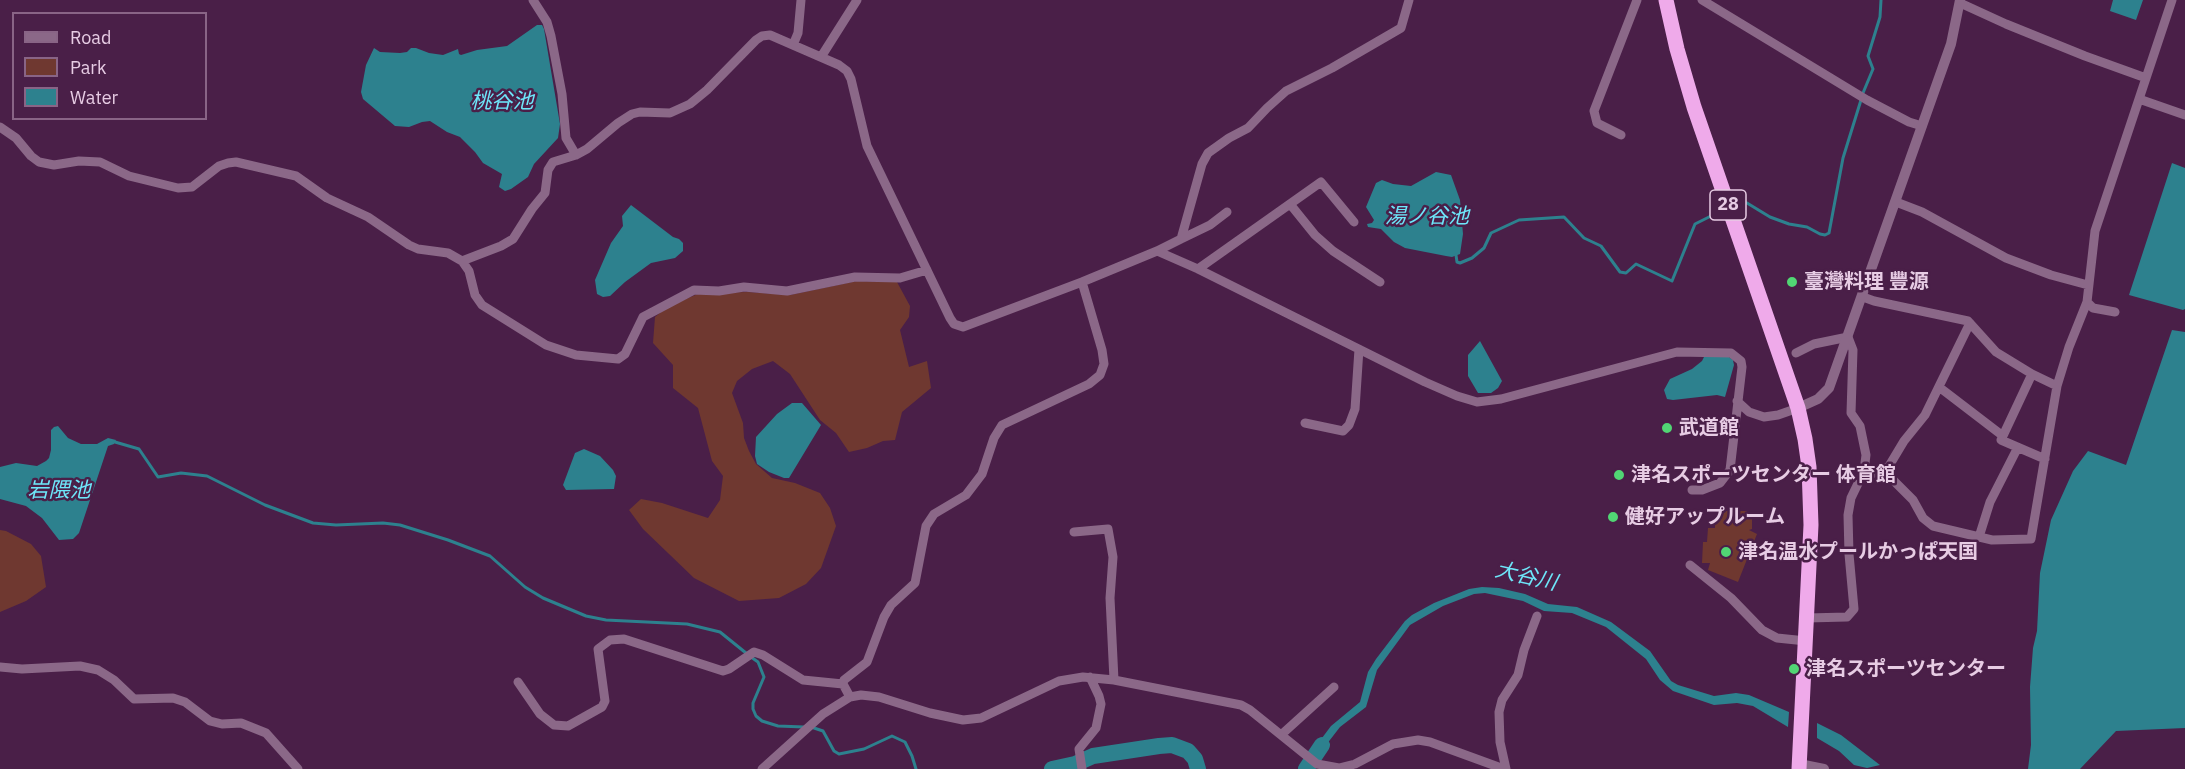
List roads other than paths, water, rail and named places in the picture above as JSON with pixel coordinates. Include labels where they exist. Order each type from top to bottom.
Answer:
[{"type":"highway","name":"28","points":[[1666,0],[1694,107],[1798,408],[1806,448],[1811,495],[1799,767]]},
{"type":"street","points":[[533,0],[547,22],[551,36],[562,94],[566,138],[576,155]]},
{"type":"street","points":[[793,45],[799,27],[801,0]]},
{"type":"street","points":[[821,57],[857,0]]},
{"type":"street","points":[[1181,238],[1202,164],[1208,153],[1229,138],[1248,129],[1286,91],[1332,68],[1401,28],[1409,0]]},
{"type":"street","points":[[1621,135],[1597,123],[1594,111],[1637,0]]},
{"type":"street","points":[[1702,0],[1865,99],[1909,122],[1922,126]]},
{"type":"street","points":[[1886,468],[1898,486],[1913,500],[1928,523],[1992,540],[2031,539],[2057,386],[2069,347],[2087,302],[2095,231],[2172,0]]},
{"type":"street","points":[[1737,400],[1749,412],[1761,416],[1778,415],[1818,399],[1828,391],[1951,44],[1960,1],[2006,24],[2146,78]]},
{"type":"street","points":[[462,261],[513,239],[532,208],[545,193],[549,167],[554,162],[576,155],[632,114],[670,113],[690,104],[762,36],[774,36],[839,65],[850,75],[867,146],[950,318],[959,327],[1009,311],[1157,251],[1210,225],[1227,212]]},
{"type":"street","points":[[2139,99],[2185,116]]},
{"type":"street","points":[[0,127],[16,138],[39,162],[54,165],[79,161],[100,162],[129,176],[178,188],[192,187],[219,166],[228,163],[287,172],[305,181],[327,198],[368,217],[409,245],[418,249],[448,253],[462,261],[470,271],[478,301],[486,309],[546,345],[576,355],[618,359],[625,354],[647,314],[694,290],[719,291],[744,287],[787,291],[855,277],[900,278],[927,270]]},
{"type":"street","points":[[1198,269],[1321,182],[1354,222]]},
{"type":"street","points":[[1896,202],[1922,212],[2006,258],[2051,275],[2088,285]]},
{"type":"street","points":[[1290,204],[1315,235],[1333,251],[1380,282]]},
{"type":"street","points":[[1157,251],[1444,390],[1478,402],[1501,399],[1677,352],[1726,352],[1736,355],[1742,367],[1730,470],[1720,483],[1702,490],[1692,490]]},
{"type":"street","points":[[843,684],[846,678],[867,662],[891,605],[915,583],[926,526],[934,514],[966,495],[982,474],[994,438],[1002,425],[1089,384],[1100,375],[1104,364],[1102,350],[1082,282]]},
{"type":"street","points":[[1863,297],[1947,315],[1970,323],[1996,352],[2057,386]]},
{"type":"street","points":[[2087,302],[2093,308],[2115,312]]},
{"type":"street","points":[[1861,479],[1886,468],[1925,415],[1951,366],[1959,342],[1970,323]]},
{"type":"street","points":[[1796,352],[1814,344],[1848,337]]},
{"type":"street","points":[[1807,618],[1847,617],[1854,609],[1848,514],[1851,498],[1864,471],[1866,455],[1860,426],[1851,413],[1854,357],[1852,343],[1848,337]]},
{"type":"street","points":[[1305,423],[1343,431],[1349,425],[1355,409],[1359,349]]},
{"type":"street","points":[[2032,374],[2001,440],[2017,449],[2045,459]]},
{"type":"street","points":[[1939,387],[2003,436]]},
{"type":"street","points":[[1979,537],[1990,501],[2017,449]]},
{"type":"street","points":[[1074,532],[1108,529],[1113,557],[1110,598],[1114,680]]},
{"type":"street","points":[[1690,565],[1731,598],[1761,630],[1777,638],[1806,641]]},
{"type":"street","points":[[1505,769],[1500,742],[1499,712],[1502,700],[1518,675],[1524,650],[1537,616]]},
{"type":"street","points":[[518,682],[540,714],[554,725],[568,726],[602,707],[605,701],[597,649],[610,640],[624,639],[723,671],[754,652],[763,655],[803,680],[843,684]]},
{"type":"street","points":[[0,667],[22,669],[80,666],[98,670],[114,680],[134,699],[173,698],[185,702],[210,721],[222,724],[242,723],[266,733],[298,769]]},
{"type":"street","points":[[1081,764],[1078,751],[1096,728],[1101,704],[1090,677]]},
{"type":"street","points":[[762,769],[832,707],[850,697],[870,695],[950,718],[972,719],[981,718],[1059,681],[1090,677],[1241,705],[1317,764],[1339,768],[1357,767],[1393,744],[1418,740],[1430,742],[1505,769]]},
{"type":"street","points":[[843,684],[850,697]]},
{"type":"street","points":[[1281,735],[1334,687]]},
{"type":"street","points":[[1799,767],[1824,769]]},
{"type":"water","points":[[2113,0],[2143,0],[2136,20],[2110,11]]},
{"type":"water","name":"桃谷池","points":[[537,25],[542,25],[544,29],[560,124],[558,138],[534,164],[528,177],[511,189],[505,191],[499,187],[502,174],[483,163],[460,137],[430,121],[409,127],[395,126],[363,99],[361,92],[366,65],[374,48],[380,52],[400,53],[416,48],[443,55],[458,49],[461,55],[477,50],[507,46]]},
{"type":"water","points":[[2172,163],[2185,168],[2185,309],[2183,310],[2129,295]]},
{"type":"water","name":"湯ノ谷池","points":[[1436,172],[1451,175],[1460,200],[1463,234],[1460,254],[1452,257],[1405,248],[1394,242],[1381,229],[1368,227],[1367,224],[1374,220],[1366,207],[1376,183],[1382,180],[1411,186]]},
{"type":"water","points":[[631,205],[673,237],[679,239],[683,243],[683,251],[675,258],[651,263],[610,296],[603,297],[597,294],[595,280],[611,243],[623,226],[622,216]]},
{"type":"water","points":[[2172,330],[2185,332],[2185,728],[2116,731],[2080,769],[2028,769],[2031,745],[2030,687],[2033,648],[2037,631],[2040,573],[2051,520],[2073,471],[2088,451],[2126,465]]},
{"type":"water","points":[[1480,341],[1502,381],[1491,393],[1478,393],[1468,376],[1468,355]]},
{"type":"water","points":[[1704,357],[1729,357],[1733,360],[1734,365],[1725,397],[1717,395],[1667,399],[1664,390],[1670,379],[1692,369]]},
{"type":"water","points":[[792,403],[802,403],[821,425],[789,478],[784,478],[757,464],[756,437],[777,414]]},
{"type":"water","name":"岩隈池","points":[[58,426],[68,438],[81,444],[97,444],[108,438],[116,440],[114,444],[108,446],[79,533],[73,539],[59,540],[42,518],[26,506],[0,499],[0,467],[16,463],[37,466],[46,461],[51,450],[51,430]]},
{"type":"water","points":[[584,449],[600,456],[613,470],[616,476],[614,489],[566,490],[563,485],[575,453]]},
{"type":"water","name":"大谷川","points":[[1482,587],[1525,594],[1548,604],[1577,607],[1611,622],[1650,651],[1671,681],[1714,696],[1736,693],[1749,695],[1789,712],[1788,727],[1753,706],[1737,703],[1714,705],[1673,691],[1660,680],[1646,659],[1606,627],[1572,613],[1544,611],[1523,601],[1485,593],[1474,594],[1443,606],[1410,625],[1377,670],[1366,707],[1340,727],[1316,758],[1310,754],[1331,726],[1360,702],[1368,672],[1405,621],[1434,603],[1469,589]]},
{"type":"water","points":[[1817,723],[1841,735],[1880,765],[1867,768],[1854,765],[1839,751],[1817,738]]},
{"type":"waterway","points":[[1863,93],[1873,69],[1868,56],[1880,17],[1881,0]]},
{"type":"waterway","points":[[1737,204],[1747,203],[1770,217],[1789,224],[1807,227],[1820,234],[1829,233],[1843,158],[1861,100]]},
{"type":"waterway","points":[[1456,255],[1457,262],[1460,263],[1472,258],[1484,248],[1491,233],[1519,220],[1564,217],[1584,238],[1601,246],[1620,272],[1626,273],[1636,264],[1672,281],[1695,224],[1719,212]]},
{"type":"waterway","points":[[115,442],[139,449],[158,477],[181,473],[207,476],[265,505],[313,523],[400,525],[490,556],[525,587],[543,598],[586,616],[606,620],[687,624],[720,632],[746,653]]},
{"type":"waterway","points":[[751,657],[758,662],[764,677],[753,703],[756,716],[762,721],[778,726],[804,727]]},
{"type":"waterway","points":[[811,727],[823,731],[834,751],[839,754],[864,749],[892,736],[905,742],[916,769]]},
{"type":"waterway","name":"大谷川","points":[[1052,769],[1075,764],[1093,756],[1172,745],[1188,751],[1195,759],[1198,769]]},
{"type":"waterway","name":"大谷川","points":[[1306,769],[1322,745]]},
{"type":"place","name":"臺灣料理 豐源","points":[[1792,282]]},
{"type":"place","name":"武道館","points":[[1667,428]]},
{"type":"place","name":"津名スポーツセンター 体育館","points":[[1619,475]]},
{"type":"place","name":"健好アップルーム","points":[[1613,517]]},
{"type":"place","name":"津名温水プールかっぱ天国","points":[[1726,552]]},
{"type":"place","name":"津名スポーツセンター","points":[[1794,669]]}]
